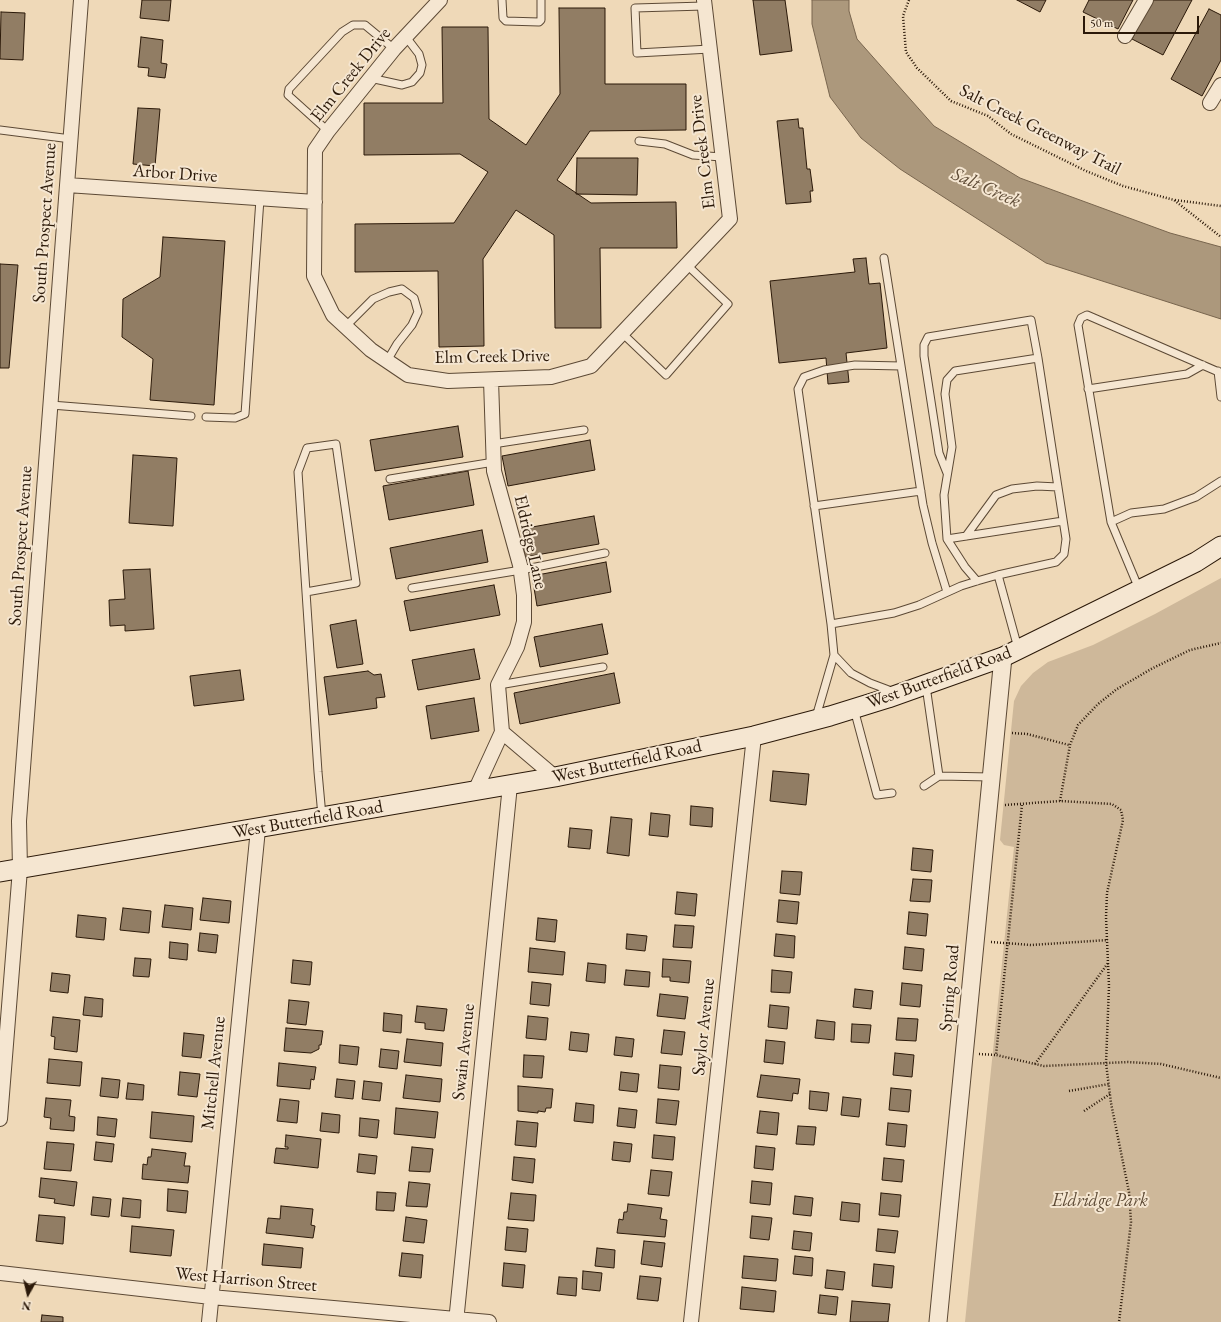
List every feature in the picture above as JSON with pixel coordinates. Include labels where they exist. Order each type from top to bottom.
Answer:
[{"type":"main road","name":"West Butterfield Road","points":[[0,872],[556,777],[754,736],[815,720],[899,694],[1011,653],[1196,562],[1221,546]]},
{"type":"street","name":"South Prospect Avenue","points":[[0,1118],[20,869],[19,821],[81,0]]},
{"type":"street","points":[[1125,36],[1146,0]]},
{"type":"street","name":"Elm Creek Drive","points":[[435,2],[370,78],[328,131],[315,150],[314,276],[333,315],[371,350],[408,376],[448,381],[551,377],[591,366],[730,219],[704,3]]},
{"type":"street","points":[[1210,103],[1221,85]]},
{"type":"street","name":"Arbor Drive","points":[[67,185],[315,202]]},
{"type":"street","name":"Eldridge Lane","points":[[491,380],[494,462],[501,499],[520,570],[524,595],[524,622],[517,647],[498,685]]},
{"type":"street","name":"Spring Road","points":[[938,1322],[995,731],[1011,653]]},
{"type":"street","points":[[475,791],[502,732],[498,685]]},
{"type":"street","points":[[502,732],[556,777]]},
{"type":"street","name":"Saylor Avenue","points":[[692,1322],[754,736]]},
{"type":"street","name":"Swain Avenue","points":[[456,1320],[510,785]]},
{"type":"street","name":"Mitchell Avenue","points":[[209,1322],[258,828]]},
{"type":"street","name":"West Harrison Street","points":[[0,1273],[211,1297],[489,1322]]},
{"type":"lane","points":[[502,0],[503,18],[506,21],[539,22],[541,20],[541,0]]},
{"type":"lane","points":[[704,3],[635,8],[637,53],[710,49]]},
{"type":"lane","points":[[328,131],[288,95],[289,89],[342,32],[353,25],[365,25],[394,49]]},
{"type":"lane","points":[[370,78],[402,85],[412,82],[420,73],[422,65],[419,54],[406,37]]},
{"type":"lane","points":[[0,130],[71,139]]},
{"type":"lane","points":[[639,141],[665,144],[693,155],[722,157]]},
{"type":"lane","points":[[206,417],[235,418],[245,414],[260,199]]},
{"type":"lane","points":[[884,258],[921,491],[932,543],[948,592]]},
{"type":"lane","points":[[622,333],[666,375],[728,304],[687,265]]},
{"type":"lane","points":[[345,327],[373,299],[389,292],[402,289],[414,298],[418,312],[412,325],[397,344],[387,361]]},
{"type":"lane","points":[[1139,589],[1110,522],[1078,325],[1081,318],[1087,315],[1219,372],[1221,397]]},
{"type":"lane","points":[[831,624],[894,613],[919,605],[977,581],[1056,562],[1064,554],[1066,539],[1031,320],[928,337],[924,345],[924,356],[939,453],[947,474]]},
{"type":"lane","points":[[977,581],[965,567],[947,539],[944,495],[952,447],[945,394],[947,380],[955,371],[1038,358]]},
{"type":"lane","points":[[815,720],[834,655],[798,388],[804,377],[824,370],[855,365],[901,366]]},
{"type":"lane","points":[[1088,389],[1187,374],[1203,365]]},
{"type":"lane","points":[[51,405],[191,416]]},
{"type":"lane","points":[[493,444],[584,430]]},
{"type":"lane","points":[[306,592],[356,583],[336,444],[307,448],[298,472],[306,592],[322,816]]},
{"type":"lane","points":[[390,479],[494,462]]},
{"type":"lane","points":[[1110,522],[1131,513],[1164,510],[1196,497],[1221,480]]},
{"type":"lane","points":[[966,536],[996,494],[1012,489],[1037,486],[1058,487]]},
{"type":"lane","points":[[814,506],[921,491]]},
{"type":"lane","points":[[947,539],[1063,521]]},
{"type":"lane","points":[[412,588],[520,570],[605,553]]},
{"type":"lane","points":[[998,575],[1011,653]]},
{"type":"lane","points":[[834,655],[851,673],[870,683],[899,694]]},
{"type":"lane","points":[[498,685],[603,667]]},
{"type":"lane","points":[[926,684],[939,776]]},
{"type":"lane","points":[[854,708],[877,795],[892,793]]},
{"type":"lane","points":[[924,786],[939,776],[991,777]]},
{"type":"path","name":"Salt Creek Greenway Trail","points":[[909,0],[903,16],[906,52],[917,68],[951,101],[988,116],[1011,134],[1086,171],[1123,186],[1174,200],[1221,237]]},
{"type":"path","points":[[1174,200],[1221,206]]},
{"type":"path","points":[[1060,801],[1070,745],[1078,725],[1098,704],[1117,689],[1153,668],[1190,650],[1221,643]]},
{"type":"path","points":[[995,731],[1027,734],[1070,745]]},
{"type":"path","points":[[988,805],[1022,805],[1060,801],[1112,804],[1121,810],[1123,820],[1107,893],[1109,986],[1106,1063],[1110,1094],[1129,1192],[1130,1215],[1119,1322]]},
{"type":"path","points":[[1022,805],[996,1055],[1044,1066],[1128,1062],[1161,1064],[1221,1078]]},
{"type":"path","points":[[974,940],[1031,945],[1108,940]]},
{"type":"path","points":[[1035,1064],[1108,963]]},
{"type":"path","points":[[1069,1091],[1109,1084]]},
{"type":"path","points":[[1084,1111],[1110,1094]]},
{"type":"green space","name":"Eldridge Park","points":[[1221,578],[1221,1322],[965,1322],[1014,847],[1004,845],[1000,840],[1014,701],[1021,686],[1033,673],[1048,662],[1093,645],[1155,614]]},
{"type":"water","name":"Salt Creek","points":[[812,0],[849,0],[849,11],[857,39],[934,126],[1020,178],[1170,233],[1221,247],[1221,319],[1046,263],[900,169],[861,138],[830,97],[812,24]]},
{"type":"building","points":[[142,0],[171,0],[169,21],[140,18]]},
{"type":"building","points":[[753,0],[785,0],[792,51],[760,55]]},
{"type":"building","points":[[1017,0],[1046,0],[1040,12]]},
{"type":"building","points":[[1089,0],[1133,0],[1118,29],[1083,12]]},
{"type":"building","points":[[1152,0],[1192,0],[1163,55],[1132,39]]},
{"type":"building","points":[[559,8],[605,8],[605,84],[686,84],[686,130],[590,131],[557,180],[591,203],[676,202],[677,248],[600,248],[601,328],[555,328],[554,235],[516,210],[483,259],[484,346],[439,347],[438,271],[355,272],[355,224],[454,223],[488,172],[460,154],[364,155],[364,103],[443,103],[442,27],[488,27],[489,119],[526,145],[560,94]]},
{"type":"building","points":[[1209,9],[1221,15],[1221,60],[1202,96],[1171,79]]},
{"type":"building","points":[[1,12],[25,13],[23,60],[0,59]]},
{"type":"building","points":[[141,37],[163,40],[161,63],[167,64],[165,78],[148,76],[149,68],[138,67]]},
{"type":"building","points":[[138,108],[160,109],[155,166],[133,164]]},
{"type":"building","points":[[798,119],[799,128],[803,128],[807,169],[810,169],[813,191],[810,191],[811,202],[786,204],[777,121]]},
{"type":"building","points":[[577,158],[638,158],[637,195],[576,194]]},
{"type":"building","points":[[163,237],[225,241],[214,405],[150,400],[153,359],[122,337],[123,299],[160,277]]},
{"type":"building","points":[[866,258],[869,284],[880,283],[887,348],[846,353],[849,382],[828,384],[826,358],[779,363],[770,281],[855,272],[853,259]]},
{"type":"building","points":[[0,264],[18,265],[9,368],[0,368]]},
{"type":"building","points":[[458,426],[463,457],[375,471],[370,440]]},
{"type":"building","points":[[590,440],[595,470],[508,486],[502,456]]},
{"type":"building","points":[[133,455],[177,458],[173,526],[129,523]]},
{"type":"building","points":[[468,471],[474,505],[389,520],[383,486]]},
{"type":"building","points":[[594,516],[599,544],[525,557],[521,529]]},
{"type":"building","points":[[482,530],[488,562],[396,579],[390,548]]},
{"type":"building","points":[[606,562],[611,592],[537,606],[532,576]]},
{"type":"building","points":[[150,569],[154,629],[125,631],[125,625],[110,626],[109,600],[125,599],[123,570]]},
{"type":"building","points":[[494,585],[500,615],[410,631],[404,601]]},
{"type":"building","points":[[356,620],[363,664],[337,668],[330,625]]},
{"type":"building","points":[[602,624],[608,654],[540,667],[534,637]]},
{"type":"building","points":[[474,649],[480,679],[418,690],[412,660]]},
{"type":"building","points":[[240,670],[244,700],[194,706],[190,676]]},
{"type":"building","points":[[368,671],[374,675],[381,674],[385,697],[376,698],[377,708],[329,715],[324,677]]},
{"type":"building","points":[[614,673],[620,703],[520,724],[514,693]]},
{"type":"building","points":[[474,698],[479,731],[431,739],[426,706]]},
{"type":"building","points":[[773,771],[809,774],[806,805],[770,801]]},
{"type":"building","points":[[691,806],[713,808],[712,827],[690,825]]},
{"type":"building","points":[[651,813],[670,815],[668,837],[649,835]]},
{"type":"building","points":[[611,817],[632,819],[629,856],[607,853]]},
{"type":"building","points":[[570,828],[592,830],[590,849],[568,847]]},
{"type":"building","points":[[913,848],[933,850],[931,872],[911,870]]},
{"type":"building","points":[[782,871],[802,872],[800,895],[780,893]]},
{"type":"building","points":[[913,879],[932,880],[930,902],[910,901]]},
{"type":"building","points":[[677,892],[697,894],[695,916],[675,914]]},
{"type":"building","points":[[203,898],[231,901],[229,923],[200,920]]},
{"type":"building","points":[[779,900],[799,902],[797,924],[777,922]]},
{"type":"building","points":[[165,905],[193,908],[191,930],[162,927]]},
{"type":"building","points":[[123,908],[151,911],[149,933],[120,930]]},
{"type":"building","points":[[909,912],[928,914],[926,936],[907,934]]},
{"type":"building","points":[[78,915],[106,918],[104,940],[76,937]]},
{"type":"building","points":[[538,918],[557,920],[555,942],[536,940]]},
{"type":"building","points":[[675,925],[694,926],[692,948],[673,947]]},
{"type":"building","points":[[200,933],[218,935],[216,953],[198,951]]},
{"type":"building","points":[[627,934],[647,936],[645,951],[626,949]]},
{"type":"building","points":[[776,934],[795,936],[794,958],[774,956]]},
{"type":"building","points":[[170,942],[188,944],[187,960],[169,958]]},
{"type":"building","points":[[905,947],[924,949],[922,971],[903,969]]},
{"type":"building","points":[[530,948],[565,952],[563,975],[528,972]]},
{"type":"building","points":[[135,958],[151,959],[149,977],[133,976]]},
{"type":"building","points":[[663,959],[691,961],[689,983],[670,981],[670,977],[662,977]]},
{"type":"building","points":[[293,960],[312,962],[310,985],[291,983]]},
{"type":"building","points":[[588,963],[606,965],[605,983],[586,981]]},
{"type":"building","points":[[626,970],[650,972],[649,987],[624,985]]},
{"type":"building","points":[[772,970],[792,972],[790,993],[771,992]]},
{"type":"building","points":[[52,973],[70,975],[68,993],[50,991]]},
{"type":"building","points":[[532,982],[551,984],[549,1006],[530,1004]]},
{"type":"building","points":[[902,983],[922,985],[920,1007],[900,1005]]},
{"type":"building","points":[[855,989],[873,991],[871,1009],[853,1007]]},
{"type":"building","points":[[660,994],[688,997],[685,1019],[657,1016]]},
{"type":"building","points":[[85,997],[103,999],[102,1017],[83,1015]]},
{"type":"building","points":[[289,1000],[309,1002],[306,1025],[287,1023]]},
{"type":"building","points":[[770,1005],[789,1007],[787,1029],[768,1027]]},
{"type":"building","points":[[417,1006],[447,1009],[444,1031],[425,1029],[425,1023],[415,1022]]},
{"type":"building","points":[[384,1013],[402,1015],[401,1033],[383,1031]]},
{"type":"building","points":[[528,1016],[548,1018],[546,1040],[526,1038]]},
{"type":"building","points":[[53,1017],[80,1020],[77,1052],[54,1049],[55,1037],[51,1036]]},
{"type":"building","points":[[898,1018],[918,1019],[916,1041],[896,1040]]},
{"type":"building","points":[[817,1020],[835,1022],[834,1040],[815,1038]]},
{"type":"building","points":[[852,1024],[871,1025],[869,1043],[851,1042]]},
{"type":"building","points":[[286,1028],[323,1031],[319,1049],[311,1053],[284,1051]]},
{"type":"building","points":[[664,1030],[685,1032],[682,1055],[661,1053]]},
{"type":"building","points":[[571,1032],[589,1034],[587,1052],[569,1050]]},
{"type":"building","points":[[184,1033],[204,1035],[201,1058],[182,1056]]},
{"type":"building","points":[[616,1037],[634,1039],[632,1057],[614,1055]]},
{"type":"building","points":[[407,1039],[443,1043],[441,1066],[404,1062]]},
{"type":"building","points":[[766,1040],[785,1042],[783,1064],[764,1062]]},
{"type":"building","points":[[340,1045],[359,1047],[357,1065],[339,1063]]},
{"type":"building","points":[[381,1049],[399,1051],[397,1069],[379,1067]]},
{"type":"building","points":[[895,1053],[914,1055],[912,1077],[893,1075]]},
{"type":"building","points":[[524,1055],[544,1056],[542,1078],[523,1077]]},
{"type":"building","points":[[49,1059],[82,1062],[80,1086],[47,1083]]},
{"type":"building","points":[[279,1063],[316,1067],[314,1080],[311,1079],[310,1089],[277,1086]]},
{"type":"building","points":[[660,1065],[681,1067],[679,1090],[658,1088]]},
{"type":"building","points":[[180,1072],[200,1074],[197,1097],[178,1095]]},
{"type":"building","points":[[621,1072],[639,1074],[637,1092],[619,1090]]},
{"type":"building","points":[[406,1075],[442,1079],[440,1102],[403,1098]]},
{"type":"building","points":[[761,1075],[800,1079],[798,1094],[793,1093],[792,1101],[757,1097]]},
{"type":"building","points":[[102,1078],[120,1080],[118,1098],[100,1096]]},
{"type":"building","points":[[337,1079],[355,1081],[353,1099],[335,1097]]},
{"type":"building","points":[[364,1081],[382,1083],[380,1101],[362,1099]]},
{"type":"building","points":[[128,1083],[144,1085],[143,1100],[126,1099]]},
{"type":"building","points":[[518,1086],[553,1089],[551,1108],[546,1108],[545,1112],[538,1111],[538,1113],[518,1111]]},
{"type":"building","points":[[891,1088],[911,1090],[909,1112],[889,1110]]},
{"type":"building","points":[[810,1091],[829,1093],[827,1111],[809,1109]]},
{"type":"building","points":[[843,1097],[861,1099],[859,1117],[841,1115]]},
{"type":"building","points":[[46,1098],[71,1100],[69,1116],[75,1117],[74,1131],[50,1129],[51,1118],[44,1117]]},
{"type":"building","points":[[280,1099],[299,1101],[297,1123],[277,1121]]},
{"type":"building","points":[[658,1099],[679,1101],[676,1125],[656,1123]]},
{"type":"building","points":[[576,1103],[594,1105],[593,1123],[574,1121]]},
{"type":"building","points":[[396,1108],[438,1112],[435,1138],[394,1134]]},
{"type":"building","points":[[619,1108],[637,1110],[635,1128],[617,1126]]},
{"type":"building","points":[[760,1111],[779,1113],[777,1135],[757,1133]]},
{"type":"building","points":[[152,1112],[194,1116],[192,1142],[150,1138]]},
{"type":"building","points":[[322,1113],[340,1115],[339,1133],[320,1131]]},
{"type":"building","points":[[98,1117],[117,1119],[115,1137],[97,1135]]},
{"type":"building","points":[[360,1118],[379,1120],[377,1138],[359,1136]]},
{"type":"building","points":[[517,1121],[538,1123],[536,1147],[515,1145]]},
{"type":"building","points":[[888,1123],[907,1125],[905,1147],[886,1145]]},
{"type":"building","points":[[798,1126],[816,1127],[814,1145],[796,1144]]},
{"type":"building","points":[[286,1135],[321,1139],[318,1168],[274,1163],[276,1148],[288,1149],[288,1147],[285,1147]]},
{"type":"building","points":[[654,1135],[675,1137],[673,1160],[652,1158]]},
{"type":"building","points":[[47,1142],[74,1144],[71,1171],[44,1169]]},
{"type":"building","points":[[96,1142],[114,1144],[112,1162],[94,1160]]},
{"type":"building","points":[[614,1142],[632,1144],[630,1162],[612,1160]]},
{"type":"building","points":[[756,1146],[775,1148],[773,1170],[754,1168]]},
{"type":"building","points":[[412,1147],[433,1149],[430,1172],[409,1171]]},
{"type":"building","points":[[152,1149],[186,1153],[184,1166],[190,1166],[188,1183],[142,1179],[143,1164],[147,1165],[148,1157],[151,1157]]},
{"type":"building","points":[[359,1154],[377,1156],[375,1174],[357,1172]]},
{"type":"building","points":[[514,1157],[535,1159],[533,1183],[512,1180]]},
{"type":"building","points":[[884,1158],[904,1160],[902,1182],[882,1180]]},
{"type":"building","points":[[651,1170],[672,1172],[669,1196],[648,1194]]},
{"type":"building","points":[[41,1178],[77,1182],[74,1206],[54,1203],[55,1199],[39,1197]]},
{"type":"building","points":[[752,1181],[772,1183],[770,1205],[750,1203]]},
{"type":"building","points":[[409,1182],[430,1184],[427,1207],[406,1206]]},
{"type":"building","points":[[168,1189],[188,1191],[186,1213],[167,1211]]},
{"type":"building","points":[[377,1192],[396,1193],[394,1211],[376,1210]]},
{"type":"building","points":[[511,1193],[536,1195],[534,1221],[508,1219]]},
{"type":"building","points":[[881,1193],[901,1195],[899,1217],[879,1215]]},
{"type":"building","points":[[795,1196],[813,1198],[811,1216],[793,1214]]},
{"type":"building","points":[[93,1197],[111,1199],[109,1217],[91,1215]]},
{"type":"building","points":[[123,1198],[141,1200],[140,1218],[121,1216]]},
{"type":"building","points":[[842,1202],[860,1204],[859,1222],[840,1220]]},
{"type":"building","points":[[628,1204],[662,1208],[660,1219],[667,1220],[665,1237],[617,1233],[619,1219],[623,1220],[624,1212],[627,1212]]},
{"type":"building","points":[[281,1206],[313,1209],[311,1225],[315,1226],[313,1238],[266,1233],[268,1218],[280,1219]]},
{"type":"building","points":[[39,1215],[65,1217],[63,1244],[36,1241]]},
{"type":"building","points":[[752,1216],[772,1218],[769,1240],[750,1238]]},
{"type":"building","points":[[406,1217],[427,1220],[424,1243],[403,1241]]},
{"type":"building","points":[[132,1226],[174,1230],[171,1256],[130,1252]]},
{"type":"building","points":[[507,1227],[528,1229],[526,1252],[505,1250]]},
{"type":"building","points":[[878,1229],[898,1231],[895,1253],[876,1251]]},
{"type":"building","points":[[794,1231],[812,1233],[810,1251],[792,1249]]},
{"type":"building","points":[[644,1241],[665,1243],[662,1267],[641,1264]]},
{"type":"building","points":[[264,1244],[303,1248],[301,1268],[262,1265]]},
{"type":"building","points":[[597,1248],[615,1250],[614,1268],[595,1266]]},
{"type":"building","points":[[402,1253],[423,1255],[421,1278],[399,1276]]},
{"type":"building","points":[[744,1256],[778,1259],[776,1281],[742,1278]]},
{"type":"building","points":[[795,1256],[813,1258],[812,1276],[793,1274]]},
{"type":"building","points":[[504,1263],[525,1265],[523,1288],[502,1286]]},
{"type":"building","points":[[874,1264],[894,1266],[892,1288],[872,1286]]},
{"type":"building","points":[[827,1270],[845,1272],[843,1290],[825,1288]]},
{"type":"building","points":[[583,1271],[602,1273],[600,1291],[582,1289]]},
{"type":"building","points":[[640,1276],[661,1278],[658,1301],[637,1299]]},
{"type":"building","points":[[559,1277],[577,1278],[576,1296],[557,1294]]},
{"type":"building","points":[[742,1287],[776,1291],[774,1312],[740,1309]]},
{"type":"building","points":[[820,1295],[838,1297],[836,1315],[818,1313]]},
{"type":"building","points":[[852,1301],[890,1304],[888,1322],[850,1322]]},
{"type":"building","points":[[42,1315],[63,1317],[63,1322],[41,1322]]}]
